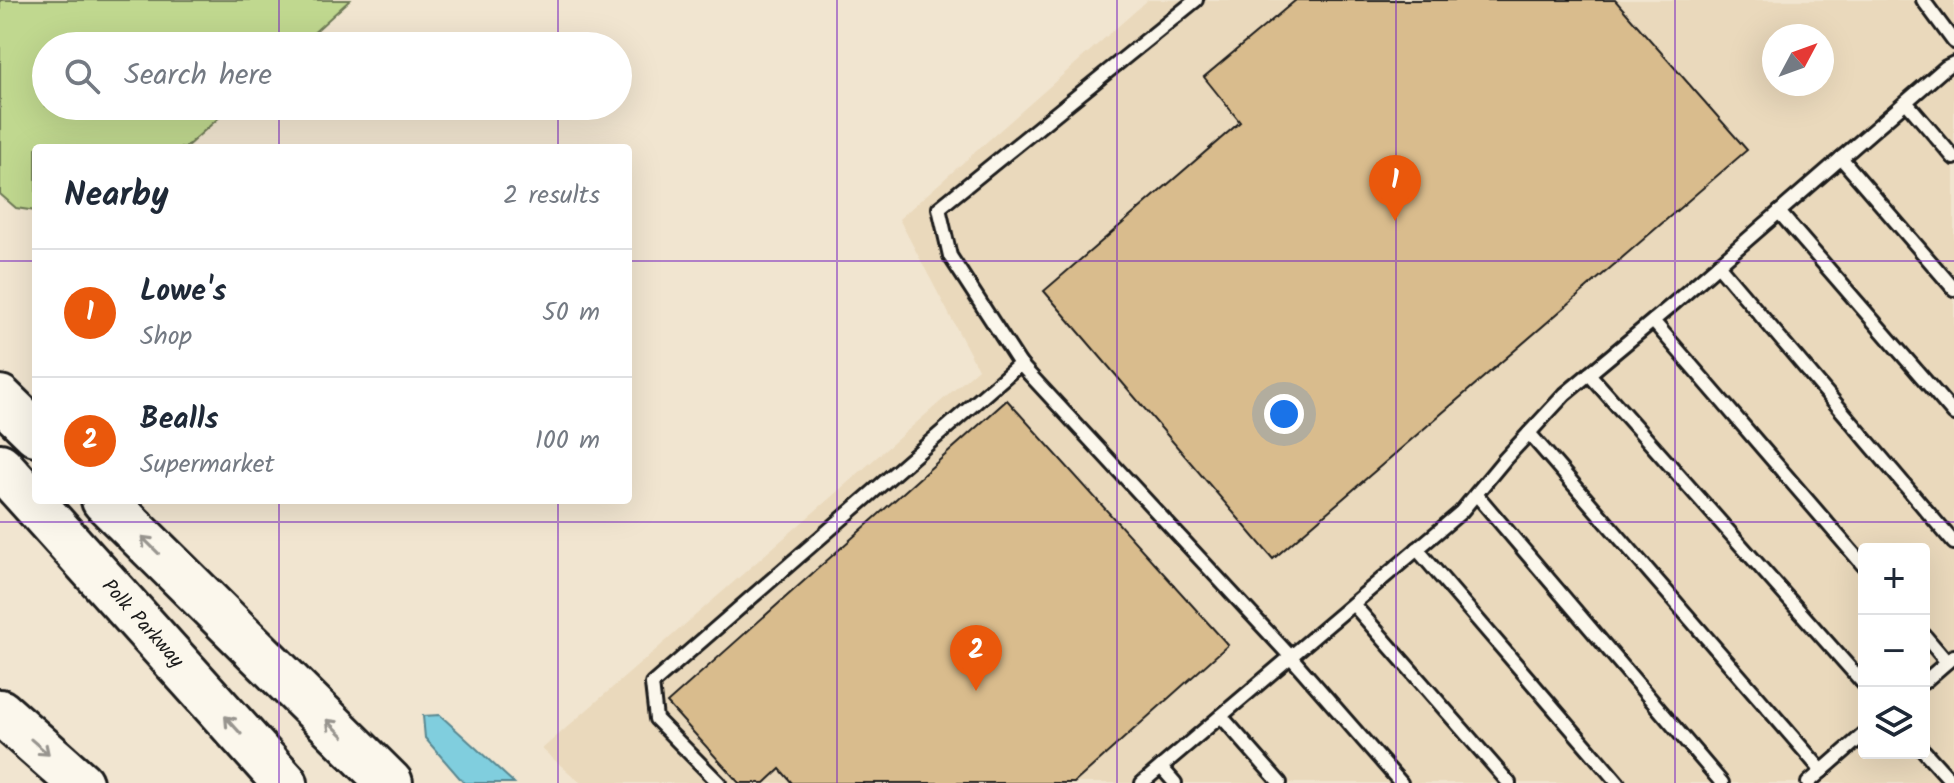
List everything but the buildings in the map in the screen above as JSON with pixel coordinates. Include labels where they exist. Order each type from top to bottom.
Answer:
[{"type":"highway","points":[[0,398],[32,429]]},
{"type":"highway","name":"Polk Parkway","points":[[0,466],[32,502]]},
{"type":"highway","name":"Polk Parkway","points":[[34,504],[285,783]]},
{"type":"highway","points":[[108,504],[390,783]]},
{"type":"highway","points":[[0,712],[80,783]]},
{"type":"lane","points":[[1196,0],[939,208],[950,256],[1020,364],[1290,656],[1401,783]]},
{"type":"lane","points":[[1923,0],[1954,42]]},
{"type":"lane","points":[[1142,783],[1461,512],[1565,394],[1954,63]]},
{"type":"lane","points":[[1906,102],[1954,158]]},
{"type":"lane","points":[[1841,158],[1954,289]]},
{"type":"lane","points":[[1779,212],[1954,414]]},
{"type":"lane","points":[[1718,265],[1954,543]]},
{"type":"lane","points":[[1653,321],[1858,559]]},
{"type":"lane","points":[[719,783],[656,719],[652,684],[1020,364]]},
{"type":"lane","points":[[1589,374],[1858,677]]},
{"type":"lane","points":[[1529,433],[1822,771]]},
{"type":"lane","points":[[1476,494],[1722,783]]},
{"type":"lane","points":[[1417,549],[1618,783]]},
{"type":"lane","points":[[1353,604],[1509,783]]},
{"type":"lane","points":[[1930,641],[1950,659],[1930,677]]},
{"type":"lane","points":[[1221,716],[1280,783]]},
{"type":"lane","points":[[1808,783],[1858,739]]},
{"type":"lane","points":[[1930,758],[1953,783]]},
{"type":"lane","points":[[1161,767],[1175,783]]},
{"type":"shaded area","points":[[1148,0],[1954,0],[1954,783],[581,783],[542,749],[978,369],[899,219]]},
{"type":"green space","points":[[0,0],[350,0],[315,32],[32,32],[32,120],[216,120],[189,144],[32,144],[32,210],[16,208],[0,194]]},
{"type":"water","points":[[440,715],[514,783],[464,783],[425,738],[423,716]]},
{"type":"place","name":"Lowe's","points":[[1395,221]]},
{"type":"place","name":"Bealls","points":[[976,691]]}]
